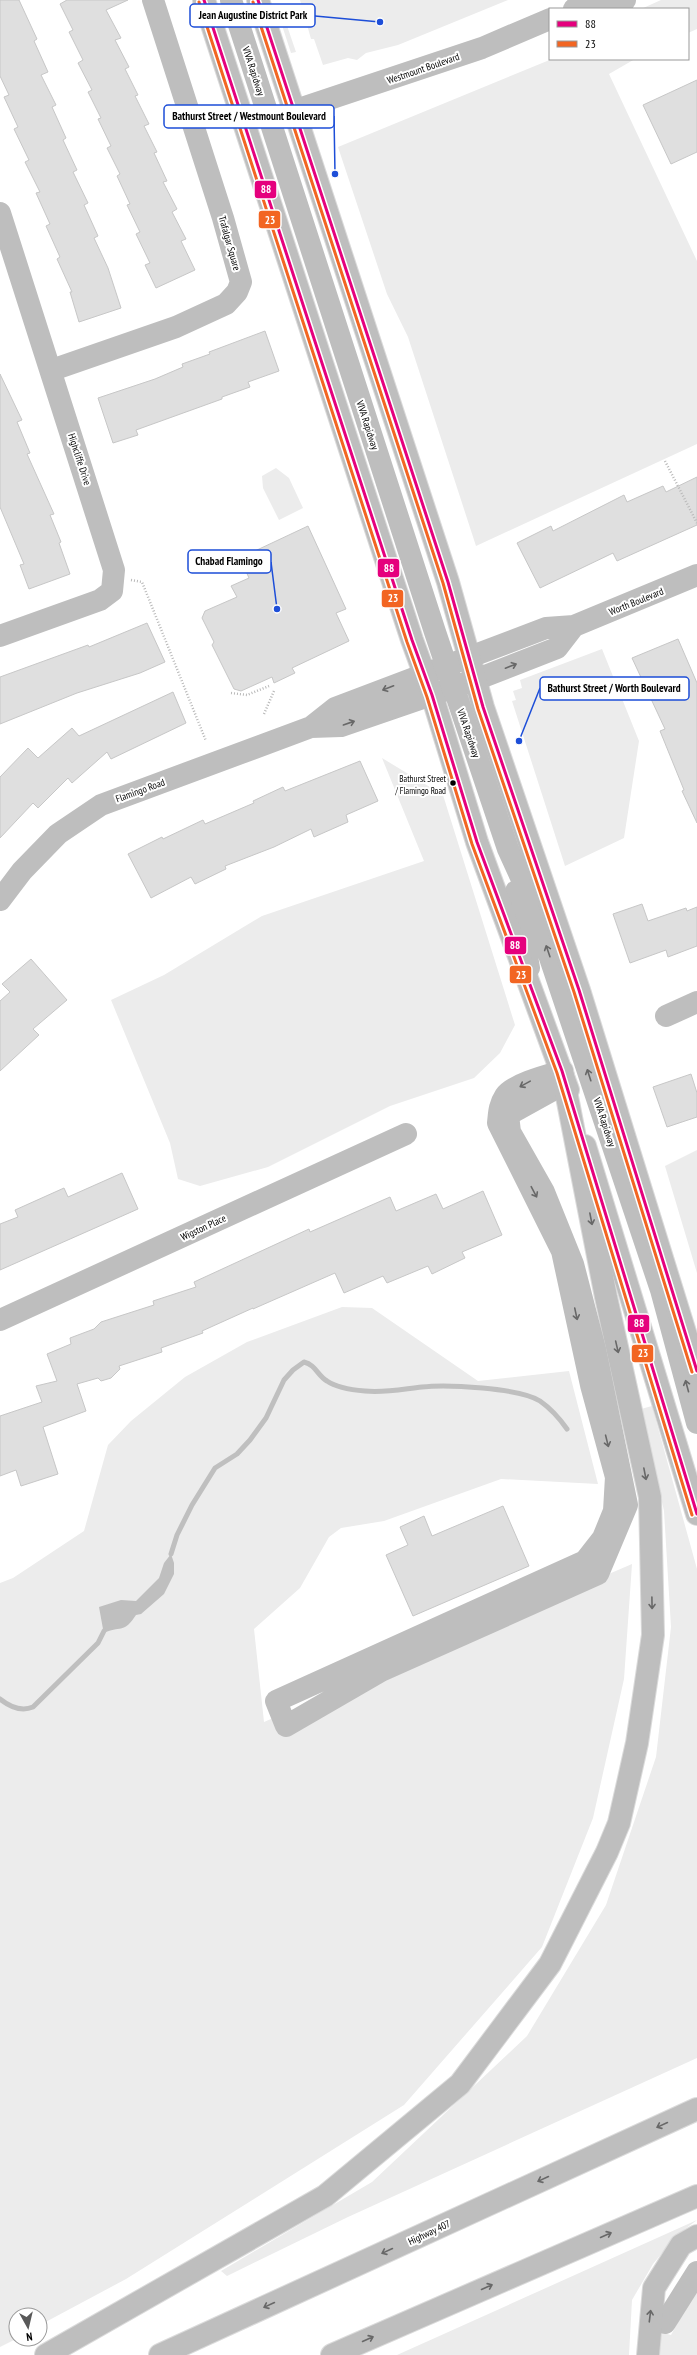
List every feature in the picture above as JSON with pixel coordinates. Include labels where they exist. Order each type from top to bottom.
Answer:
[{"type":"main road","name":"Trafalgar Square","points":[[52,370],[176,327],[226,304],[237,292],[241,282],[223,218],[153,0]]},
{"type":"main road","points":[[204,0],[432,695],[477,842],[563,1077],[697,1514]]},
{"type":"main road","name":"VIVA Rapidway","points":[[231,0],[453,688],[508,849],[529,895],[661,1290],[697,1423]]},
{"type":"main road","points":[[258,0],[448,582],[475,680],[581,997],[697,1371]]},
{"type":"main road","points":[[576,8],[592,0]]},
{"type":"main road","points":[[607,8],[625,0]]},
{"type":"main road","name":"Westmount Boulevard","points":[[295,116],[482,48],[549,20]]},
{"type":"main road","name":"Westmount Boulevard","points":[[295,116],[506,52],[549,33]]},
{"type":"main road","name":"Highcliffe Drive","points":[[0,213],[52,370],[114,570],[112,591],[100,600],[0,636]]},
{"type":"main road","name":"Worth Boulevard","points":[[446,666],[546,628],[574,626],[694,583]]},
{"type":"main road","name":"Worth Boulevard","points":[[453,688],[557,648],[574,626]]},
{"type":"main road","name":"Flamingo Road","points":[[0,900],[22,870],[58,834],[100,805],[311,727],[335,708],[446,666]]},
{"type":"main road","name":"Flamingo Road","points":[[311,727],[341,726],[453,688]]},
{"type":"main road","name":"VIVA Rapidway","points":[[508,849],[535,998]]},
{"type":"main road","points":[[666,1016],[697,1002]]},
{"type":"main road","points":[[563,1077],[508,1115],[510,1132],[544,1192],[573,1264],[595,1349],[627,1505],[598,1574],[381,1671],[286,1726],[276,1701],[585,1561],[603,1538],[614,1510],[616,1477],[591,1385],[562,1251],[498,1124],[500,1108],[506,1095],[530,1081],[563,1077]]},
{"type":"main road","points":[[46,2355],[325,2196],[460,2084],[550,1964],[607,1852],[619,1823],[637,1743],[653,1634],[650,1497],[606,1298],[563,1077]]},
{"type":"main road","name":"Wigston Place","points":[[0,1320],[406,1134]]},
{"type":"main road","name":"Highway 407","points":[[160,2355],[697,2109]]},
{"type":"main road","points":[[332,2355],[697,2196]]},
{"type":"main road","points":[[648,2355],[654,2288],[681,2245],[697,2236]]},
{"type":"main road","points":[[665,2323],[697,2272]]},
{"type":"path","points":[[664,461],[697,523]]},
{"type":"path","points":[[113,576],[142,582],[206,741]]},
{"type":"path","points":[[231,693],[247,695],[269,686]]},
{"type":"path","points":[[264,714],[274,691]]},
{"type":"shaded area","points":[[300,0],[508,0],[398,45],[366,53],[357,60],[348,58],[323,65],[314,39],[311,39]]},
{"type":"shaded area","points":[[661,0],[697,0],[697,29],[689,33],[689,8],[643,8]]},
{"type":"shaded area","points":[[283,14],[296,52],[291,53],[279,16]]},
{"type":"shaded area","points":[[550,60],[633,60],[609,74],[697,261],[697,444],[476,546],[408,337],[387,294],[338,147]]},
{"type":"shaded area","points":[[276,468],[289,478],[303,508],[279,520],[263,488],[262,476]]},
{"type":"shaded area","points":[[602,649],[639,741],[624,838],[565,866],[512,701],[516,700],[513,691],[522,688],[520,680]]},
{"type":"shaded area","points":[[382,758],[443,795],[515,1025],[500,1053],[474,1078],[390,1106],[268,1167],[200,1186],[178,1179],[170,1143],[111,1000],[164,975],[262,916],[424,861]]},
{"type":"shaded area","points":[[697,1150],[697,1273],[665,1166]]},
{"type":"shaded area","points":[[342,1307],[372,1308],[478,1381],[569,1371],[598,1484],[501,1479],[384,1521],[341,1528],[329,1537],[300,1588],[254,1629],[264,1722],[632,1564],[624,1679],[593,1818],[542,1947],[404,2105],[126,2279],[48,2321],[48,2307],[8,2307],[8,2343],[0,2347],[0,1583],[13,1578],[84,1531],[108,1445],[131,1421],[185,1377],[247,1342]]},
{"type":"shaded area","points":[[652,1406],[697,1569],[697,2058],[348,2217],[227,2276],[221,2271],[372,2182],[527,2036],[606,1905],[656,1757],[671,1627],[664,1511],[641,1409]]},
{"type":"shaded area","points":[[171,1554],[174,1563],[174,1574],[164,1594],[141,1614],[136,1615],[125,1627],[106,1632],[103,1629],[99,1607],[121,1600],[136,1601],[159,1578],[164,1563]]},
{"type":"shaded area","points":[[697,2220],[677,2235],[653,2264],[632,2300],[629,2355],[397,2355]]},
{"type":"shaded area","points":[[697,2287],[697,2355],[655,2355],[656,2331],[671,2335]]},
{"type":"building","points":[[0,0],[19,0],[37,39],[34,41],[48,72],[41,75],[56,105],[52,107],[66,138],[63,140],[77,170],[73,172],[88,203],[84,205],[98,236],[94,238],[108,268],[121,308],[79,322],[70,292],[72,292],[57,259],[60,257],[46,226],[50,224],[36,193],[40,192],[25,162],[29,160],[14,129],[18,127],[4,97],[9,95],[0,76]]},
{"type":"building","points":[[67,0],[128,0],[106,10],[121,38],[115,40],[129,67],[125,69],[138,95],[135,96],[149,124],[144,126],[157,152],[154,153],[167,181],[163,182],[177,209],[172,212],[186,239],[181,241],[195,270],[156,288],[145,265],[150,263],[136,234],[140,232],[127,205],[130,204],[117,176],[120,174],[107,148],[111,146],[98,119],[101,118],[88,92],[92,90],[78,63],[83,60],[69,32],[73,30],[60,4]]},
{"type":"building","points":[[697,80],[697,152],[671,164],[643,105]]},
{"type":"building","points":[[265,331],[279,371],[248,382],[250,387],[222,397],[222,399],[136,430],[138,435],[113,443],[98,398],[155,379],[183,367],[182,364],[210,354],[209,352]]},
{"type":"building","points":[[0,374],[22,420],[17,422],[30,453],[27,454],[54,514],[50,515],[61,542],[59,543],[70,574],[29,589],[20,565],[24,564],[0,507]]},
{"type":"building","points":[[697,477],[697,525],[617,561],[613,553],[540,588],[517,543],[551,526],[553,531],[624,495],[627,502],[663,486],[666,492]]},
{"type":"building","points":[[308,526],[346,609],[336,613],[349,641],[292,668],[295,673],[274,683],[272,677],[241,691],[234,689],[212,645],[214,642],[202,618],[205,611],[237,597],[231,586],[249,578],[240,558]]},
{"type":"building","points":[[147,623],[165,662],[140,673],[77,693],[0,724],[0,677],[88,645],[89,647]]},
{"type":"building","points":[[678,639],[697,683],[697,823],[682,791],[684,790],[660,731],[665,729],[632,658]]},
{"type":"building","points":[[173,692],[186,723],[111,759],[107,752],[72,783],[68,778],[38,808],[33,803],[0,838],[0,777],[28,748],[38,758],[72,728],[79,736]]},
{"type":"building","points":[[360,761],[378,801],[346,815],[348,822],[314,837],[311,829],[274,847],[225,866],[226,869],[195,884],[191,877],[151,898],[128,854],[162,837],[163,839],[203,820],[205,824],[254,803],[253,801],[283,787],[285,791]]},
{"type":"building","points":[[642,904],[648,921],[686,908],[687,911],[697,907],[697,946],[668,957],[666,950],[630,963],[613,914]]},
{"type":"building","points":[[31,959],[67,1000],[33,1029],[39,1035],[0,1071],[0,1001],[10,992],[2,984]]},
{"type":"building","points":[[691,1074],[697,1093],[697,1117],[667,1127],[653,1087]]},
{"type":"building","points":[[122,1173],[138,1209],[0,1270],[0,1224],[18,1217],[15,1210],[64,1188],[68,1197]]},
{"type":"building","points":[[483,1191],[502,1235],[462,1252],[465,1258],[432,1274],[428,1266],[387,1283],[383,1276],[344,1293],[335,1273],[202,1331],[203,1333],[161,1348],[162,1352],[119,1366],[120,1369],[111,1378],[101,1381],[98,1378],[77,1384],[86,1411],[43,1427],[58,1474],[21,1486],[16,1470],[0,1476],[0,1416],[42,1402],[36,1386],[57,1381],[47,1354],[71,1344],[70,1338],[94,1329],[101,1322],[154,1305],[153,1301],[196,1287],[194,1282],[309,1229],[310,1232],[390,1197],[396,1211],[436,1194],[443,1209]]},
{"type":"building","points":[[503,1506],[529,1566],[413,1616],[386,1555],[408,1545],[400,1527],[424,1516],[432,1536]]},
{"type":"waterway","points":[[171,1554],[177,1535],[192,1505],[215,1468],[237,1454],[250,1440],[266,1418],[284,1380],[293,1370],[304,1362],[311,1365],[324,1379],[331,1383],[340,1387],[355,1390],[380,1392],[433,1386],[448,1386],[482,1388],[516,1393],[540,1401],[555,1414],[567,1429]]},
{"type":"waterway","points":[[0,1699],[20,1709],[33,1707],[98,1643],[104,1631]]},
{"type":"transit line","name":"88","points":[[204,0],[412,640],[432,695],[477,842],[562,1071],[697,1514]]},
{"type":"transit line","name":"88","points":[[258,0],[448,582],[483,707],[579,990],[697,1371]]},
{"type":"transit line","name":"23","points":[[199,2],[407,642],[427,697],[472,844],[557,1073],[692,1515]]},
{"type":"transit line","name":"23","points":[[253,2],[443,583],[478,709],[574,992],[692,1372]]},
{"type":"place","name":"Jean Augustine District Park","points":[[380,22]]},
{"type":"place","name":"Bathurst Street / Westmount Boulevard","points":[[335,174]]},
{"type":"place","name":"Chabad Flamingo","points":[[277,609]]},
{"type":"place","name":"Bathurst Street / Worth Boulevard","points":[[519,741]]},
{"type":"place","name":"Bathurst Street / Flamingo Road","points":[[453,783]]}]
